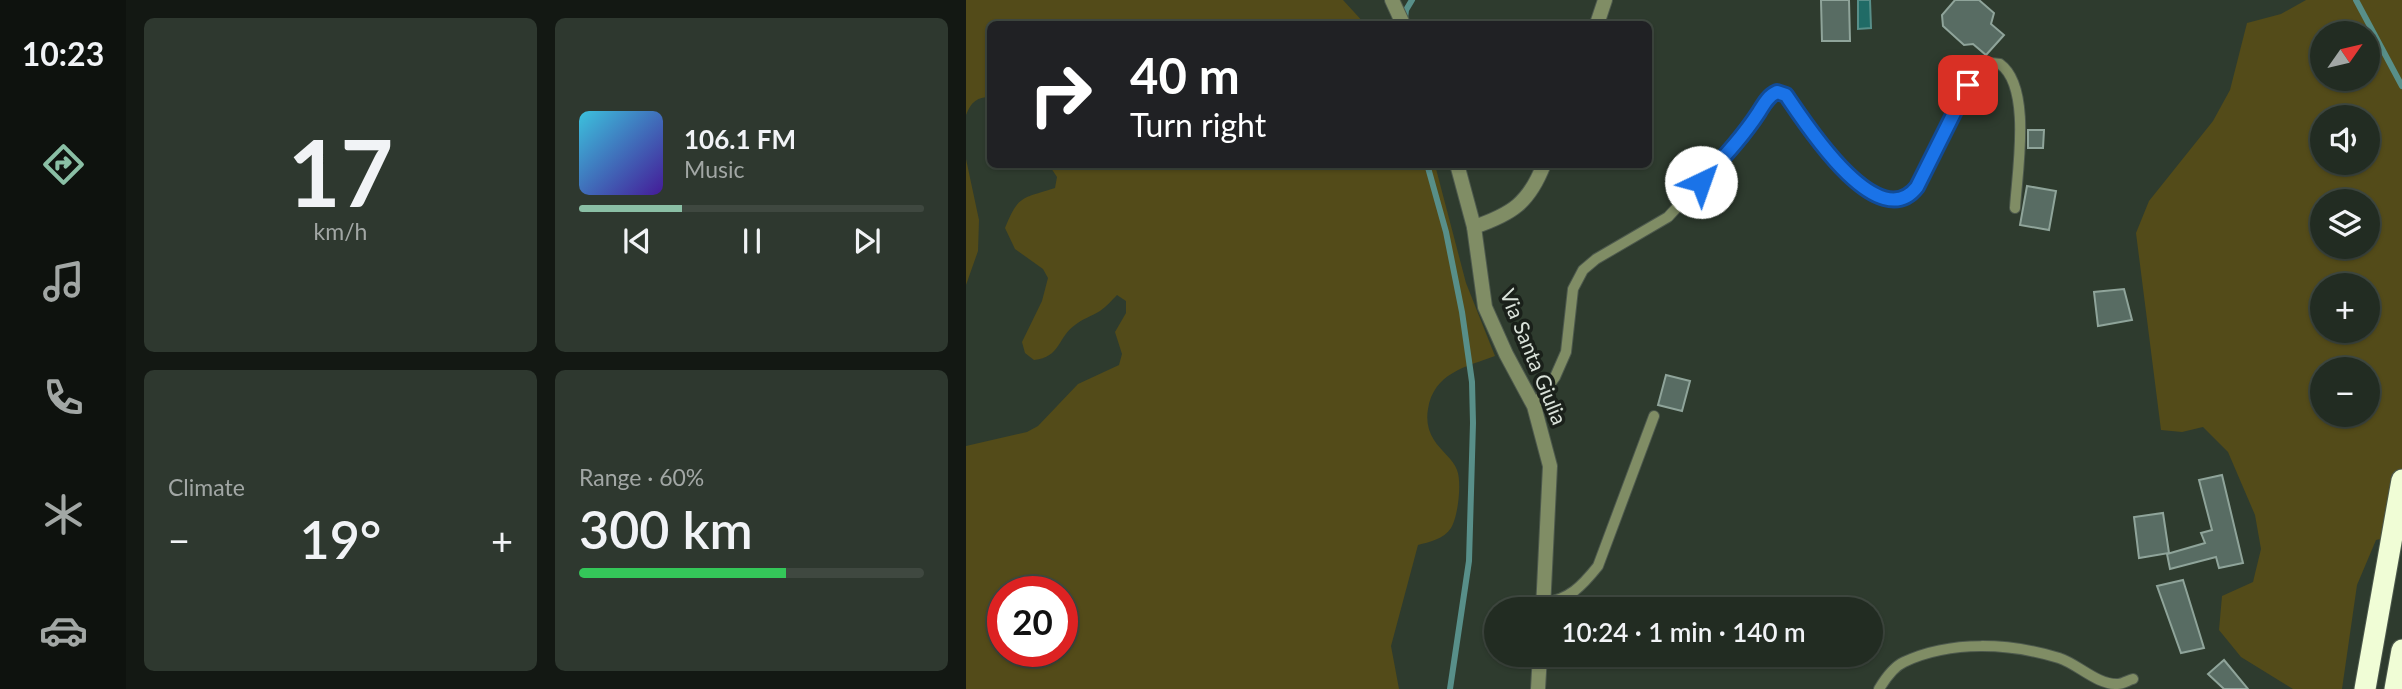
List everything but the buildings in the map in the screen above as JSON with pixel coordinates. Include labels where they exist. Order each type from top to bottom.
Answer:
[{"type":"highway","points":[[2365,689],[2402,480]]},
{"type":"highway","points":[[2395,689],[2402,650]]},
{"type":"street","points":[[1392,0],[1402,21]]},
{"type":"street","points":[[1598,21],[1603,3]]},
{"type":"street","name":"Via Santa Giulia","points":[[1458,168],[1474,227],[1485,307],[1534,406],[1550,466],[1543,597]]},
{"type":"street","points":[[1474,227],[1511,211],[1527,199],[1542,168]]},
{"type":"street","points":[[1538,689],[1539,667]]},
{"type":"lane","points":[[1534,406],[1555,377],[1566,352],[1573,289],[1583,270],[1596,259],[1668,217],[1746,133],[1771,94],[1777,92],[1786,95],[1816,141],[1871,194],[1888,199],[1905,198],[1917,187],[1977,72],[1991,63],[2000,64],[2012,76],[2019,102],[2014,208]]},
{"type":"lane","points":[[1566,597],[1581,587],[1598,566],[1654,416]]},
{"type":"lane","points":[[1879,689],[1887,676],[1902,662],[1969,646],[2009,647],[2060,658],[2103,681],[2118,684],[2133,679]]},
{"type":"shaded area","points":[[966,0],[1343,0],[1362,21],[987,21],[987,97],[975,101],[966,115]]},
{"type":"shaded area","points":[[2306,0],[2402,0],[2402,534],[2376,540],[2357,585],[2342,689],[2293,689],[2241,657],[2219,630],[2222,596],[2253,582],[2261,549],[2255,515],[2228,452],[2203,427],[2182,432],[2161,430],[2136,233],[2149,201],[2213,121],[2230,90],[2247,23],[2281,14]]},
{"type":"shaded area","points":[[966,159],[979,220],[978,251],[966,285]]},
{"type":"shaded area","points":[[1051,168],[1436,168],[1466,283],[1495,356],[1452,373],[1431,397],[1427,413],[1429,429],[1457,470],[1458,499],[1456,516],[1448,532],[1436,540],[1418,545],[1391,646],[1399,689],[966,689],[966,446],[1027,432],[1038,426],[1078,384],[1119,365],[1122,354],[1115,332],[1126,313],[1126,301],[1117,295],[1102,309],[1069,330],[1049,355],[1034,360],[1025,353],[1022,342],[1042,301],[1048,278],[1043,269],[1015,249],[1005,228],[1018,203],[1055,188],[1057,177]]},
{"type":"water","points":[[1858,0],[1870,0],[1871,28],[1858,29]]},
{"type":"waterway","points":[[1405,19],[1406,10],[1412,0]]},
{"type":"waterway","points":[[2356,0],[2402,86]]},
{"type":"waterway","points":[[1428,168],[1446,232],[1462,312],[1472,382],[1469,561],[1450,689]]},
{"type":"route","points":[[1701,182],[1746,133],[1771,94],[1777,92],[1786,95],[1816,141],[1871,194],[1888,199],[1905,198],[1917,187],[1968,85]]}]
